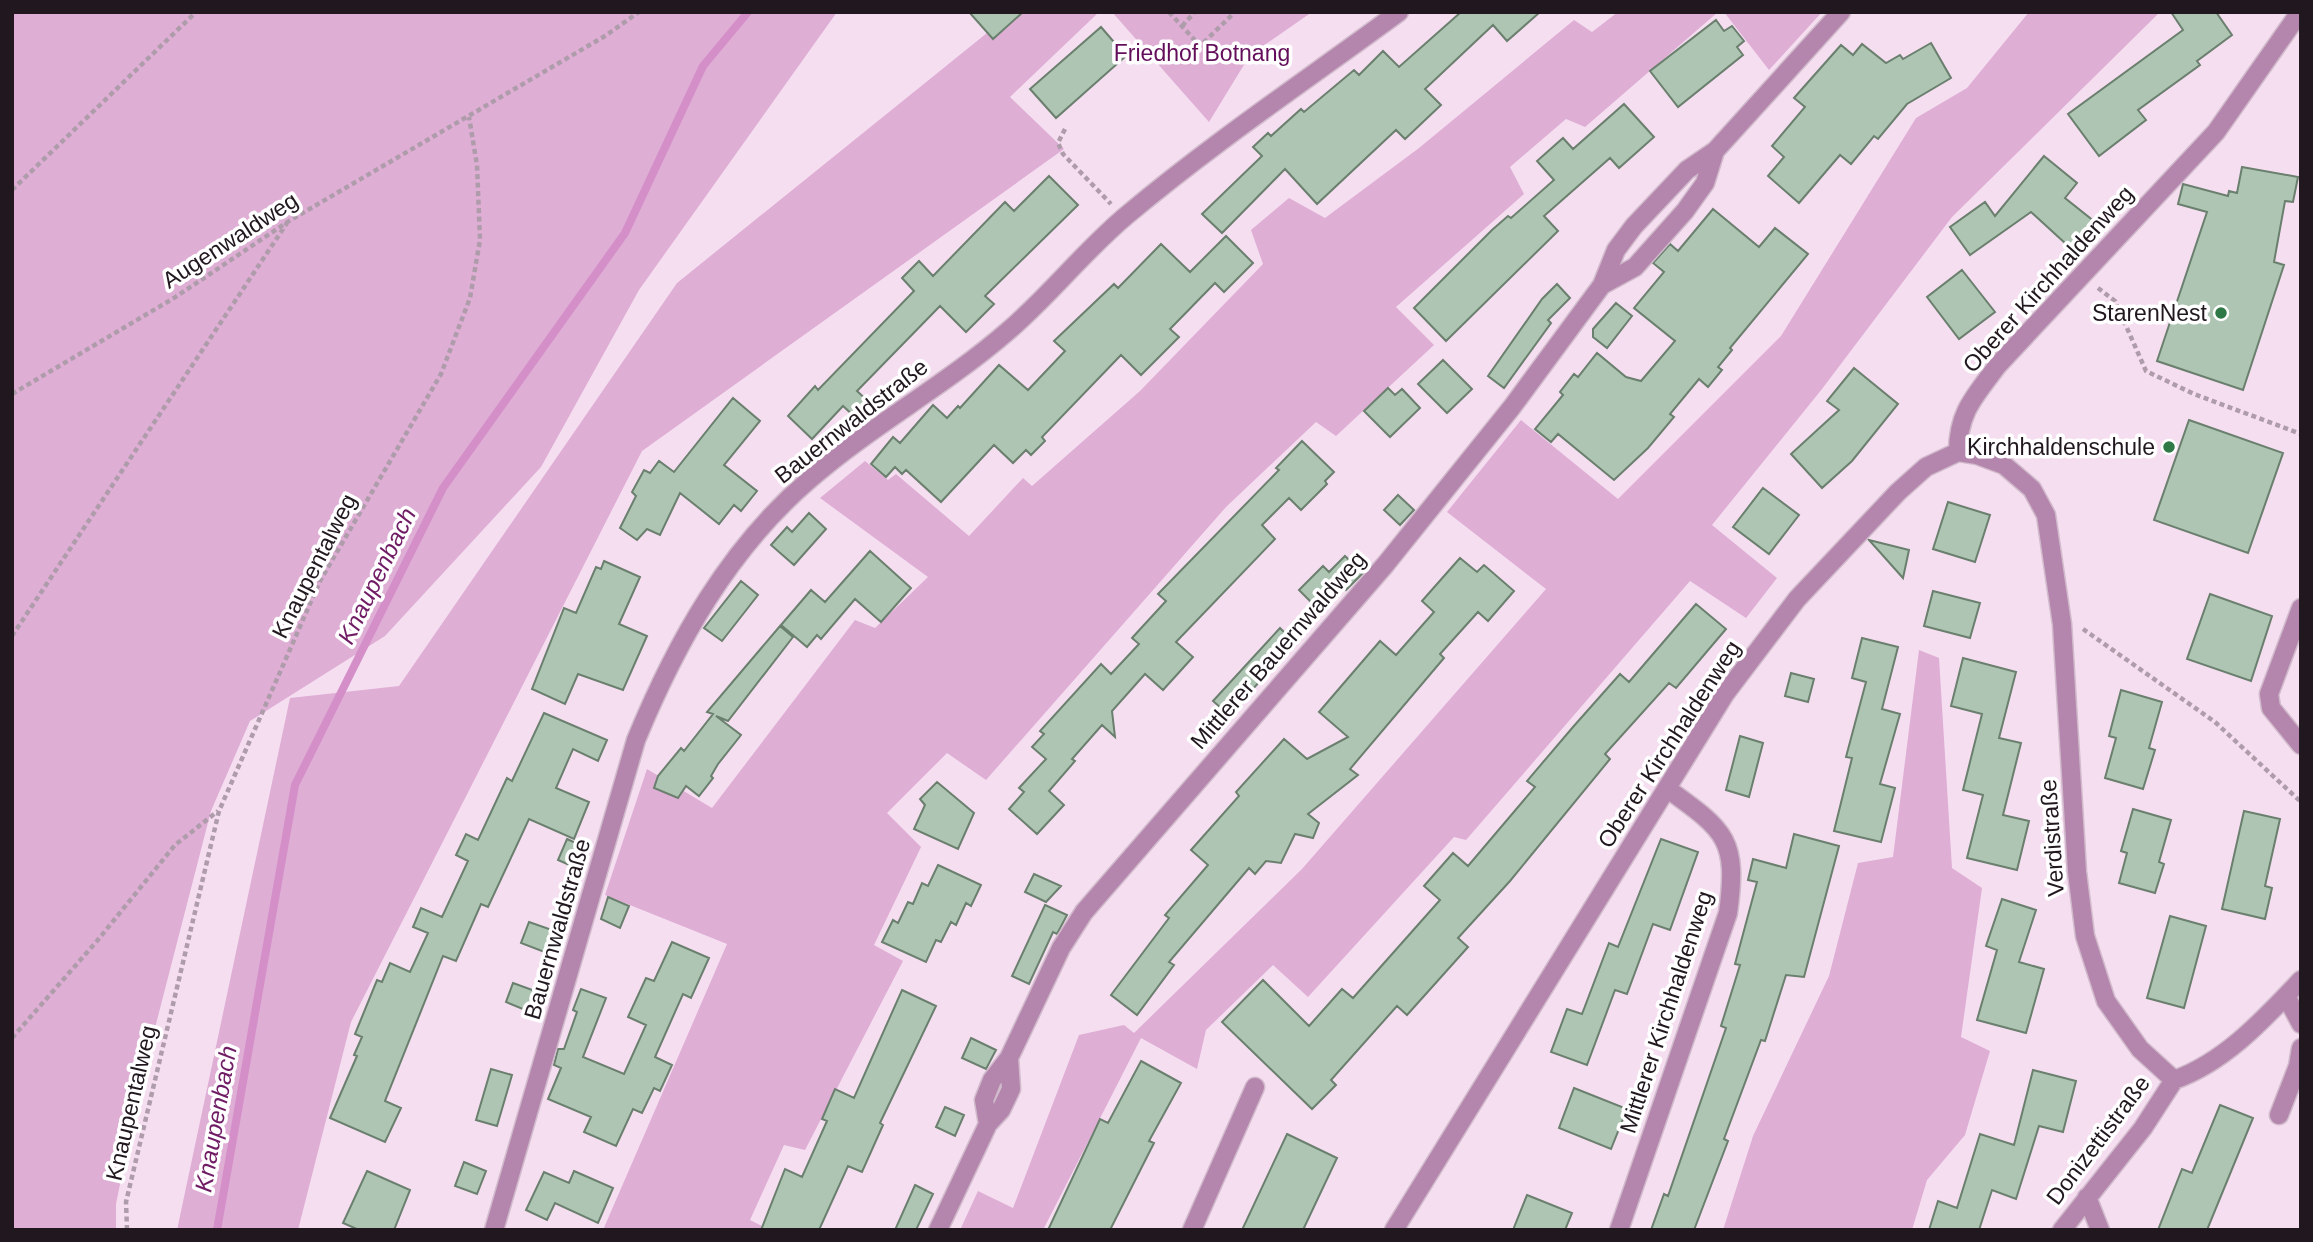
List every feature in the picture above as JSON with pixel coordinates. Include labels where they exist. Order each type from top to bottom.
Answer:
[{"type":"street","name":"Bauernwaldstraße","points":[[494,1230],[636,740],[664,673],[703,605],[735,559],[810,479],[1007,332],[1124,217],[1192,162],[1398,12]]},
{"type":"street","name":"Mittlerer Bauernwaldweg","points":[[938,1230],[988,1124],[1001,1110],[1011,1089],[1009,1058],[1061,948],[1084,912],[1385,565],[1512,407],[1602,285],[1616,250],[1634,226],[1687,170],[1715,151],[1841,12]]},
{"type":"street","name":"Oberer Kirchhaldenweg","points":[[1394,1230],[1459,1120],[1669,790],[1725,694],[1797,599],[1898,492],[1926,467],[1958,453],[1958,429],[1969,404],[1998,365],[2216,132],[2300,12]]},
{"type":"street","name":"Mittlerer Bauernwaldweg","points":[[1602,285],[1634,267],[1685,211],[1705,183],[1715,151]]},
{"type":"street","points":[[1665,193],[1685,211]]},
{"type":"street","points":[[1634,226],[1655,244]]},
{"type":"street","name":"Verdistraße","points":[[1958,453],[1977,455],[2004,465],[2032,489],[2046,516],[2062,624],[2077,873],[2085,936],[2106,1001],[2140,1049],[2174,1080]]},
{"type":"street","points":[[2301,608],[2269,694],[2271,708],[2301,745]]},
{"type":"street","name":"Mittlerer Kirchhaldenweg","points":[[1619,1230],[1728,913],[1734,872],[1726,840],[1703,815],[1669,790]]},
{"type":"street","points":[[2174,1080],[2195,1072],[2245,1036],[2301,980]]},
{"type":"street","points":[[2286,996],[2301,1024]]},
{"type":"street","points":[[2279,1115],[2298,1066],[2301,1048]]},
{"type":"street","name":"Donizettistraße","points":[[2062,1230],[2143,1128],[2174,1080]]},
{"type":"street","points":[[1192,1230],[1255,1087]]},
{"type":"street","points":[[2087,1197],[2100,1230]]},
{"type":"path","points":[[12,190],[196,12]]},
{"type":"path","points":[[469,117],[605,36],[639,12]]},
{"type":"path","points":[[1169,12],[1200,46],[1235,12]]},
{"type":"path","points":[[1182,26],[1195,12]]},
{"type":"path","name":"Augenwaldweg","points":[[12,394],[174,298],[289,221],[469,117]]},
{"type":"path","name":"Knaupentalweg","points":[[127,1230],[126,1202],[219,811],[320,581],[441,374],[470,298],[480,240],[477,165],[469,117]]},
{"type":"path","points":[[1065,129],[1058,143],[1063,154],[1124,217]]},
{"type":"path","points":[[12,636],[289,221]]},
{"type":"path","points":[[2082,275],[2115,301],[2146,371],[2194,394],[2301,434]]},
{"type":"path","points":[[2102,641],[2215,722],[2301,802]]},
{"type":"path","points":[[12,1038],[97,941],[175,845],[219,811]]},
{"type":"green space","points":[[12,12],[837,12],[639,290],[541,467],[385,636],[250,721],[211,811],[140,1086],[116,1204],[116,1230],[12,1230]]},
{"type":"green space","points":[[1013,12],[1099,12],[1010,97],[1064,149],[642,451],[351,1022],[298,1230],[177,1230],[290,698],[399,686],[677,283]]},
{"type":"green space","name":"Friedhof Botnang","points":[[1112,12],[1312,12],[1250,55],[1209,122]]},
{"type":"green space","points":[[1618,12],[1718,12],[1585,127],[1566,119],[1510,167],[1524,194],[1396,307],[1434,345],[1336,436],[1316,422],[1226,507],[986,780],[947,753],[887,813],[921,847],[874,945],[903,961],[805,1150],[784,1145],[750,1220],[762,1226],[760,1230],[603,1230],[727,944],[605,895],[647,769],[712,808],[855,620],[875,628],[928,577],[820,498],[865,461],[888,480],[896,474],[969,536],[1023,478],[1032,486],[1140,391],[1263,264],[1251,230],[1289,198],[1325,218],[1419,148],[1574,20],[1592,32]]},
{"type":"green space","points":[[1724,12],[1822,12],[1769,70]]},
{"type":"green space","points":[[2029,12],[2160,12],[1952,217],[1822,389],[1712,525],[1777,578],[1746,618],[1690,581],[1466,840],[1454,837],[1308,997],[1273,965],[1206,1030],[1197,1069],[1141,1038],[1043,1230],[960,1230],[978,1191],[1013,1208],[1079,1035],[1124,1025],[1134,1033],[1302,869],[1546,589],[1447,512],[1521,420],[1618,499],[1781,336],[1916,118],[1967,88]]},
{"type":"green space","points":[[1919,650],[1939,658],[1952,868],[1982,888],[1961,1037],[1990,1051],[1965,1135],[1927,1180],[1912,1230],[1723,1230],[1753,1136],[1829,976],[1858,863],[1893,857]]},
{"type":"building","points":[[969,12],[1023,12],[993,39]]},
{"type":"building","points":[[1461,12],[1540,12],[1507,41],[1493,25],[1425,89],[1441,105],[1405,139],[1396,130],[1317,204],[1285,169],[1222,233],[1202,214],[1262,156],[1253,147],[1268,133],[1271,136],[1301,109],[1304,112],[1354,70],[1359,75],[1383,51],[1399,67]]},
{"type":"building","points":[[2171,12],[2216,12],[2232,35],[2197,61],[2200,65],[2138,110],[2146,120],[2099,156],[2068,114],[2183,30]]},
{"type":"building","points":[[1716,20],[1724,31],[1732,26],[1744,41],[1737,47],[1743,55],[1678,107],[1650,71]]},
{"type":"building","points":[[1101,27],[1126,56],[1056,118],[1030,89]]},
{"type":"building","points":[[1931,43],[1951,78],[1907,104],[1878,139],[1874,136],[1851,164],[1840,155],[1799,203],[1768,176],[1784,157],[1772,146],[1805,107],[1794,98],[1841,45],[1853,55],[1862,44],[1886,63],[1900,55],[1903,59]]},
{"type":"building","points":[[1624,104],[1654,137],[1619,168],[1610,158],[1544,216],[1558,231],[1446,341],[1414,308],[1492,230],[1508,216],[1511,218],[1554,180],[1537,161],[1563,138],[1573,149]]},
{"type":"building","points":[[2044,156],[2077,183],[2065,198],[2100,226],[2077,254],[2031,212],[1970,255],[1950,227],[1985,202],[1995,216]]},
{"type":"building","name":"StarenNest","points":[[2242,167],[2298,177],[2293,202],[2285,201],[2274,262],[2284,265],[2243,390],[2157,361],[2207,212],[2178,204],[2183,184],[2228,196],[2229,191],[2237,193]]},
{"type":"building","points":[[1049,176],[1078,205],[985,296],[994,304],[966,332],[940,306],[857,391],[870,403],[856,418],[843,406],[812,439],[788,416],[815,386],[818,390],[914,291],[902,278],[919,261],[933,276],[1005,202],[1014,211]]},
{"type":"building","points":[[1713,209],[1759,247],[1775,228],[1808,254],[1730,348],[1732,350],[1718,367],[1722,370],[1708,387],[1699,379],[1670,414],[1674,417],[1648,448],[1614,480],[1558,434],[1551,442],[1535,429],[1563,395],[1560,392],[1574,374],[1578,377],[1597,353],[1626,377],[1641,381],[1675,341],[1634,308],[1664,272],[1653,263],[1670,244],[1678,251]]},
{"type":"building","points":[[1226,236],[1253,263],[1224,292],[1215,283],[1170,329],[1179,337],[1141,375],[1121,355],[1042,437],[1045,441],[1031,455],[1026,450],[1013,463],[994,445],[941,502],[906,470],[902,474],[895,467],[886,477],[871,464],[893,437],[900,443],[933,405],[947,418],[958,406],[960,408],[999,365],[1028,390],[1065,351],[1054,341],[1114,284],[1118,288],[1161,244],[1190,272]]},
{"type":"building","points":[[1962,270],[1995,312],[1959,339],[1927,297]]},
{"type":"building","points":[[1557,284],[1570,298],[1548,320],[1551,323],[1504,388],[1488,376],[1542,299]]},
{"type":"building","points":[[1616,303],[1632,316],[1607,348],[1593,337],[1593,329]]},
{"type":"building","points":[[1443,360],[1472,389],[1447,413],[1418,384]]},
{"type":"building","points":[[1854,368],[1898,404],[1852,461],[1822,488],[1791,454],[1839,410],[1827,401]]},
{"type":"building","points":[[1388,388],[1395,395],[1402,389],[1420,408],[1390,437],[1364,411]]},
{"type":"building","points":[[733,398],[760,421],[724,465],[757,491],[741,511],[734,505],[719,524],[680,493],[660,535],[647,529],[637,540],[620,528],[636,496],[632,492],[644,470],[650,473],[659,461],[674,472]]},
{"type":"building","points":[[2189,420],[2283,453],[2248,553],[2154,520]]},
{"type":"building","points":[[1302,441],[1334,472],[1325,481],[1327,484],[1301,510],[1289,498],[1262,525],[1275,539],[1176,642],[1193,657],[1163,690],[1145,674],[1112,711],[1115,737],[1102,725],[1072,759],[1075,761],[1049,791],[1064,805],[1037,834],[1009,809],[1024,792],[1019,788],[1046,759],[1032,747],[1044,734],[1040,731],[1101,664],[1111,674],[1139,644],[1132,638],[1166,601],[1158,594],[1279,470],[1276,468]]},
{"type":"building","points":[[1763,488],[1799,515],[1769,554],[1733,527]]},
{"type":"building","points":[[1398,495],[1414,510],[1400,525],[1384,510]]},
{"type":"building","points":[[1948,502],[1990,515],[1975,562],[1933,549]]},
{"type":"building","points":[[809,513],[826,529],[794,565],[771,545],[787,527],[792,532]]},
{"type":"building","points":[[1869,540],[1909,550],[1903,578]]},
{"type":"building","points":[[870,551],[911,588],[881,622],[855,599],[821,639],[817,635],[807,647],[781,625],[811,590],[825,602]]},
{"type":"building","points":[[1345,556],[1363,573],[1346,590],[1339,582],[1315,606],[1299,590],[1323,566],[1329,572]]},
{"type":"building","points":[[1460,558],[1477,572],[1484,565],[1514,591],[1488,621],[1478,612],[1440,654],[1444,658],[1350,769],[1358,775],[1308,814],[1319,823],[1313,838],[1295,834],[1281,863],[1266,861],[1255,874],[1249,868],[1169,962],[1174,965],[1137,1015],[1111,995],[1169,918],[1165,915],[1208,865],[1191,850],[1239,796],[1236,792],[1284,739],[1307,759],[1348,737],[1319,712],[1380,641],[1396,655],[1434,612],[1422,601]]},
{"type":"building","points":[[604,561],[640,577],[619,624],[647,636],[623,690],[578,674],[565,704],[532,689],[564,608],[576,613],[596,567],[601,569]]},
{"type":"building","points":[[741,581],[758,595],[722,641],[704,628]]},
{"type":"building","points":[[1933,591],[1980,603],[1970,638],[1924,626]]},
{"type":"building","points":[[2210,594],[2272,616],[2251,681],[2187,659]]},
{"type":"building","points":[[1696,604],[1726,629],[1676,688],[1669,683],[1605,754],[1610,759],[1510,881],[1458,938],[1468,947],[1407,1015],[1397,1006],[1331,1080],[1336,1085],[1312,1109],[1222,1022],[1263,980],[1309,1026],[1342,989],[1353,998],[1440,900],[1424,886],[1453,853],[1468,866],[1535,787],[1527,781],[1573,727],[1620,674],[1629,682]]},
{"type":"building","points":[[780,626],[793,637],[728,721],[716,716],[741,735],[718,764],[711,776],[713,778],[699,796],[686,786],[678,798],[654,788],[658,776],[681,748],[684,751],[713,714],[707,712]]},
{"type":"building","points":[[1280,628],[1295,643],[1229,715],[1213,701]]},
{"type":"building","points":[[1862,638],[1898,647],[1882,709],[1900,714],[1880,784],[1895,788],[1881,842],[1834,831],[1852,758],[1846,757],[1866,682],[1852,678]]},
{"type":"building","points":[[1963,658],[2016,672],[1999,738],[2021,743],[2003,815],[2029,821],[2017,870],[1967,858],[1983,795],[1963,790],[1982,714],[1951,706]]},
{"type":"building","points":[[1791,673],[1814,679],[1808,702],[1785,696]]},
{"type":"building","points":[[2121,690],[2162,702],[2149,748],[2155,750],[2143,789],[2105,778],[2116,738],[2109,736]]},
{"type":"building","points":[[544,713],[607,740],[598,761],[573,749],[556,788],[589,802],[574,839],[529,819],[488,907],[481,904],[456,961],[443,956],[385,1101],[401,1108],[385,1142],[330,1118],[357,1056],[354,1055],[362,1037],[355,1034],[377,980],[382,982],[390,963],[410,972],[428,933],[413,927],[421,908],[442,917],[468,861],[456,855],[466,834],[478,840],[507,778],[512,781]]},
{"type":"building","points":[[1740,736],[1763,743],[1749,797],[1726,790]]},
{"type":"building","points":[[937,782],[974,813],[958,849],[914,829],[925,805],[920,799]]},
{"type":"building","points":[[2133,809],[2171,820],[2159,862],[2164,864],[2155,893],[2119,883],[2127,853],[2121,851]]},
{"type":"building","points":[[2244,811],[2280,819],[2265,886],[2272,888],[2265,919],[2222,909]]},
{"type":"building","points":[[1794,834],[1839,846],[1804,977],[1786,975],[1765,1041],[1761,1040],[1724,1139],[1728,1141],[1694,1230],[1651,1230],[1664,1194],[1668,1196],[1726,1028],[1721,1026],[1740,965],[1735,964],[1757,882],[1748,880],[1753,859],[1786,868]]},
{"type":"building","points":[[567,839],[587,848],[578,869],[558,860]]},
{"type":"building","points":[[1661,839],[1698,852],[1670,930],[1653,924],[1627,994],[1615,990],[1587,1065],[1551,1052],[1567,1009],[1582,1014],[1609,943],[1618,947]]},
{"type":"building","points":[[938,865],[981,885],[971,906],[966,903],[956,925],[951,922],[941,942],[936,940],[926,962],[882,942],[893,920],[898,923],[908,902],[913,904],[922,883],[928,886]]},
{"type":"building","points":[[1034,874],[1061,886],[1046,902],[1025,892]]},
{"type":"building","points":[[608,897],[629,906],[620,928],[601,919]]},
{"type":"building","points":[[2002,899],[2036,910],[2019,962],[2044,969],[2026,1033],[1977,1020],[1997,950],[1986,946]]},
{"type":"building","points":[[1045,905],[1067,915],[1057,934],[1053,932],[1029,984],[1012,976]]},
{"type":"building","points":[[2170,916],[2206,926],[2184,1008],[2147,998]]},
{"type":"building","points":[[529,922],[555,931],[547,953],[521,943]]},
{"type":"building","points":[[672,942],[709,958],[691,998],[683,994],[655,1057],[672,1065],[660,1091],[654,1088],[642,1113],[633,1109],[616,1146],[584,1132],[591,1117],[548,1099],[561,1068],[554,1065],[558,1049],[564,1049],[577,1012],[573,1010],[581,989],[606,998],[583,1057],[624,1074],[646,1025],[628,1017],[646,978],[654,981]]},
{"type":"building","points":[[513,983],[538,992],[530,1012],[506,1002]]},
{"type":"building","points":[[902,990],[936,1006],[880,1123],[883,1125],[862,1172],[848,1166],[819,1230],[761,1230],[785,1169],[802,1177],[827,1121],[822,1119],[835,1089],[854,1098]]},
{"type":"building","points":[[971,1038],[996,1050],[986,1069],[962,1058]]},
{"type":"building","points":[[1141,1061],[1181,1083],[1149,1141],[1154,1143],[1110,1230],[1048,1230],[1100,1119],[1108,1123]]},
{"type":"building","points":[[491,1069],[512,1075],[497,1126],[476,1120]]},
{"type":"building","points":[[2033,1070],[2076,1081],[2063,1132],[2039,1126],[2016,1199],[1992,1190],[1979,1230],[1929,1230],[1938,1201],[1957,1208],[1980,1134],[2014,1145]]},
{"type":"building","points":[[1574,1088],[1627,1109],[1611,1149],[1559,1128]]},
{"type":"building","points":[[2220,1105],[2253,1118],[2207,1230],[2158,1230],[2182,1169],[2192,1173]]},
{"type":"building","points":[[945,1107],[964,1115],[955,1136],[936,1127]]},
{"type":"building","points":[[1287,1134],[1337,1158],[1303,1230],[1242,1230]]},
{"type":"building","points":[[464,1162],[486,1171],[477,1194],[455,1186]]},
{"type":"building","points":[[367,1171],[410,1190],[394,1230],[359,1230],[343,1223]]},
{"type":"building","points":[[574,1171],[613,1188],[598,1223],[555,1203],[547,1220],[526,1210],[544,1172],[569,1183]]},
{"type":"building","points":[[915,1185],[933,1194],[916,1230],[895,1230]]},
{"type":"building","points":[[1527,1195],[1572,1213],[1565,1230],[1513,1230]]},
{"type":"waterway","name":"Knaupenbach","points":[[217,1230],[295,785],[443,488],[625,233],[703,66],[748,12]]},
{"type":"place","name":"StarenNest","points":[[2221,313]]},
{"type":"place","name":"Kirchhaldenschule","points":[[2169,447]]}]
